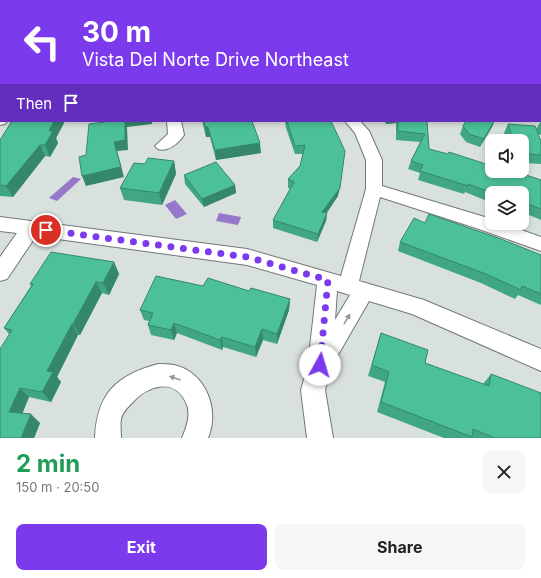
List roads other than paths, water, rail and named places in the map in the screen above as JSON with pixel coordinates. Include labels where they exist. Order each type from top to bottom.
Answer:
[{"type":"street","points":[[164,146],[176,135],[174,122]]},
{"type":"street","points":[[320,438],[313,390],[347,286],[374,189],[374,160],[362,131],[353,122]]},
{"type":"street","points":[[374,189],[482,223],[541,244]]},
{"type":"street","points":[[0,224],[247,257],[417,306],[541,360]]},
{"type":"street","points":[[0,273],[31,228]]},
{"type":"street","points":[[320,365],[347,286]]},
{"type":"street","points":[[108,438],[107,431],[109,415],[116,401],[126,389],[138,380],[164,374],[177,377],[188,383],[196,393],[200,405],[200,436]]}]
